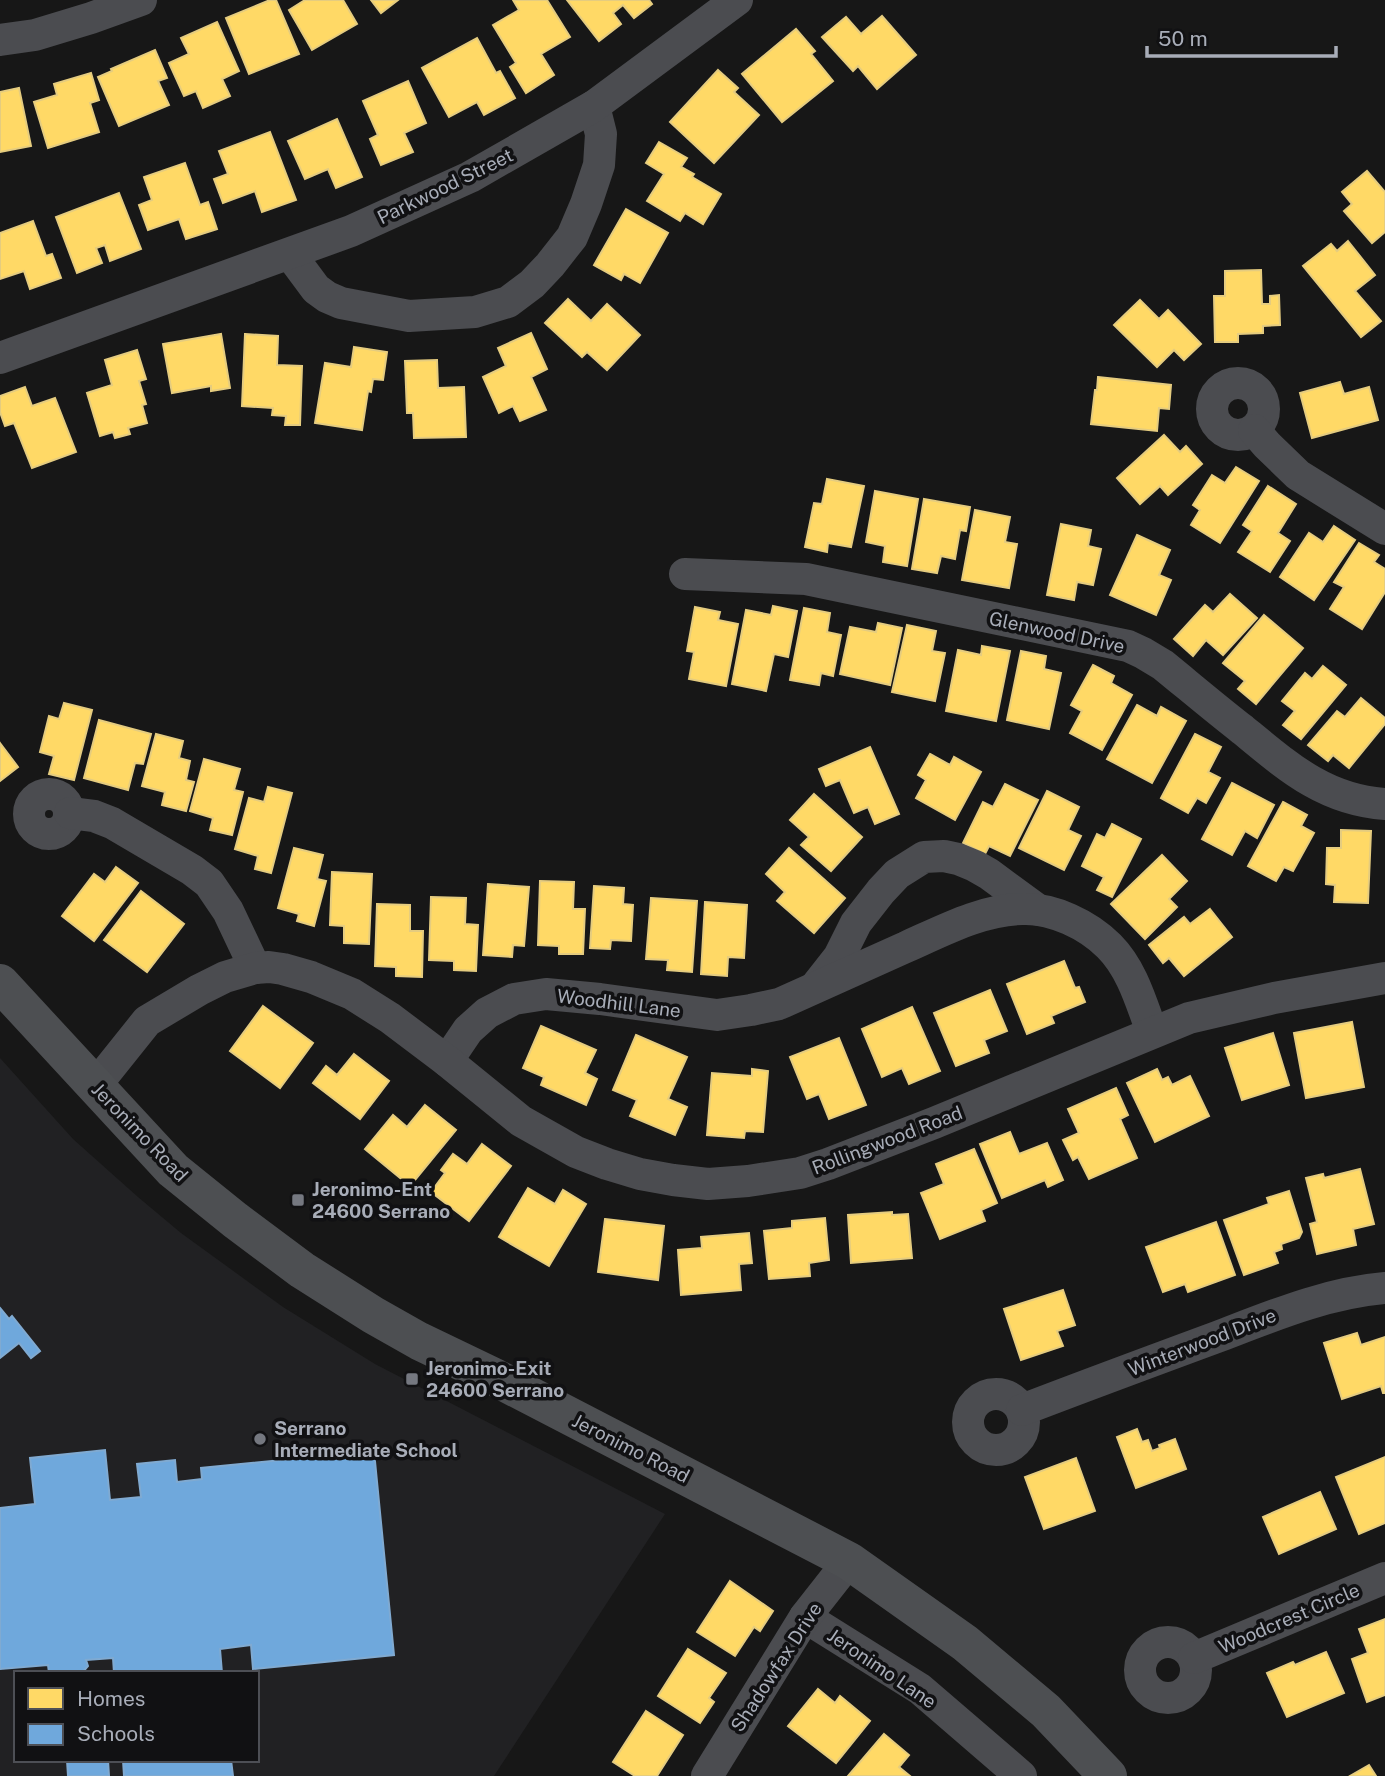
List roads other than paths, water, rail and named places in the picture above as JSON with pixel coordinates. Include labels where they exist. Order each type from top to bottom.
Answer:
[{"type":"main road","name":"Jeronimo Road","points":[[0,983],[173,1170],[302,1270],[419,1342],[496,1378],[849,1561],[965,1643],[1046,1711],[1108,1776]]},
{"type":"street","points":[[0,40],[35,35],[141,0]]},
{"type":"street","name":"Parkwood Street","points":[[0,358],[351,231],[470,177],[594,106],[737,0]]},
{"type":"street","points":[[290,254],[317,289],[341,303],[409,316],[475,312],[508,302],[532,284],[572,237],[599,165],[601,134],[594,106]]},
{"type":"street","points":[[1254,430],[1298,475],[1385,529]]},
{"type":"street","name":"Glenwood Drive","points":[[685,574],[806,579],[1128,646],[1163,665],[1306,779],[1343,796],[1363,802],[1385,804]]},
{"type":"street","points":[[70,813],[94,816],[111,823],[192,870],[209,883],[228,911],[255,968]]},
{"type":"street","name":"Woodhill Lane","points":[[814,988],[839,957],[856,923],[881,891],[897,874],[925,857],[944,856],[975,866],[1038,910]]},
{"type":"street","name":"Woodhill Lane","points":[[447,1061],[468,1030],[486,1013],[514,999],[546,994],[717,1015],[751,1010],[779,1004],[966,921],[1000,911],[1022,909],[1048,912],[1077,923],[1093,932],[1111,948],[1135,985],[1152,1032]]},
{"type":"street","name":"Rollingwood Road","points":[[95,1086],[147,1021],[225,976],[255,968],[283,969],[311,976],[352,994],[390,1018],[521,1121],[576,1152],[640,1174],[708,1184],[748,1181],[800,1173],[828,1164],[1189,1018],[1226,1008],[1385,978]]},
{"type":"street","name":"Winterwood Drive","points":[[1022,1409],[1283,1312],[1342,1294],[1385,1288]]},
{"type":"street","name":"Shadowfax Drive","points":[[707,1776],[805,1617],[849,1561]]},
{"type":"street","name":"Woodcrest Circle","points":[[1194,1658],[1385,1577]]},
{"type":"street","name":"Jeronimo Lane","points":[[805,1617],[920,1689],[1021,1776]]},
{"type":"place","name":"Jeronimo-Ent 24600 Serrano","points":[[298,1200]]},
{"type":"place","name":"Jeronimo-Exit 24600 Serrano","points":[[412,1379]]},
{"type":"place","name":"Serrano Intermediate School","points":[[260,1439]]}]
